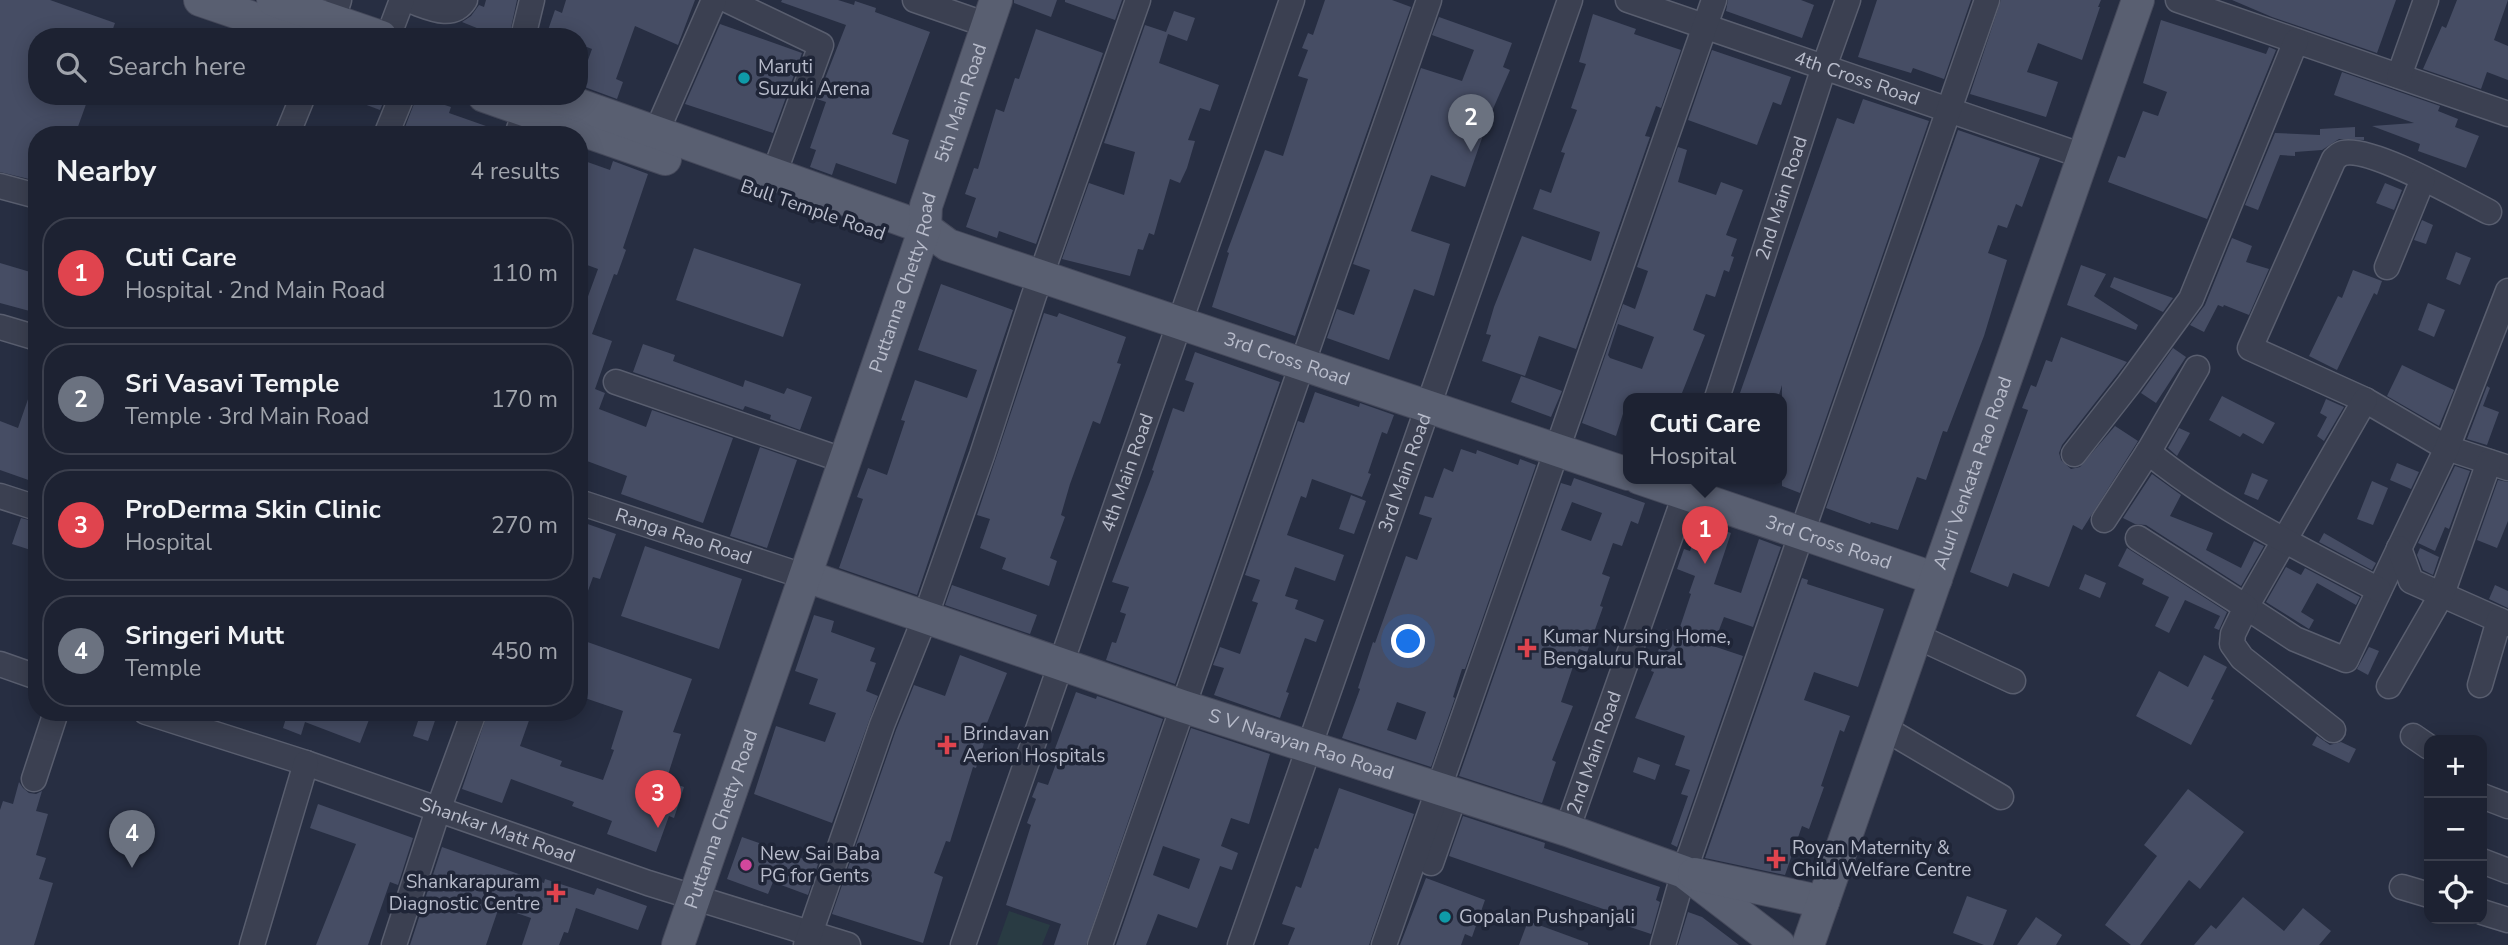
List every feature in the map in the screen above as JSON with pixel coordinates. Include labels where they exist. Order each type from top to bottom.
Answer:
[{"type":"main road","points":[[200,0],[346,28]]},
{"type":"main road","points":[[273,0],[327,23]]},
{"type":"main road","name":"Aluri Venkata Rao Road","points":[[1808,945],[2138,0]]},
{"type":"main road","name":"5th Main Road","points":[[921,231],[992,12]]},
{"type":"main road","name":"Bull Temple Road","points":[[504,105],[565,126]]},
{"type":"main road","name":"Bull Temple Road","points":[[580,105],[774,174],[921,231]]},
{"type":"main road","name":"Bull Temple Road","points":[[588,133],[921,231]]},
{"type":"main road","name":"3rd Cross Road","points":[[921,231],[1180,323],[1623,472]]},
{"type":"main road","name":"Puttanna Chetty Road","points":[[797,573],[828,455],[921,231]]},
{"type":"main road","name":"Puttanna Chetty Road","points":[[661,945],[687,895],[797,573],[921,231]]},
{"type":"main road","name":"3rd Cross Road","points":[[1689,486],[1802,533],[1936,579]]},
{"type":"main road","name":"S V Narayan Rao Road","points":[[797,573],[926,615],[1182,706],[1567,830],[1684,872],[1779,945]]},
{"type":"main road","points":[[1684,872],[1823,902]]},
{"type":"main road","name":"Puttanna Chetty Road","points":[[678,945],[687,895]]},
{"type":"street","points":[[391,28],[402,0]]},
{"type":"street","points":[[408,0],[452,12],[465,0]]},
{"type":"street","points":[[525,28],[532,0]]},
{"type":"street","points":[[656,132],[714,0]]},
{"type":"street","points":[[727,0],[821,46],[774,174]]},
{"type":"street","points":[[915,0],[992,12]]},
{"type":"street","points":[[808,939],[883,725],[926,615],[1138,0]]},
{"type":"street","name":"4th Main Road","points":[[963,945],[1292,0]]},
{"type":"street","points":[[1100,945],[1429,0]]},
{"type":"street","name":"3rd Main Road","points":[[1240,945],[1570,0]]},
{"type":"street","name":"4th Cross Road","points":[[1628,0],[2083,156]]},
{"type":"street","points":[[1384,945],[1446,792],[1557,450],[1714,0]]},
{"type":"street","name":"2nd Main Road","points":[[1719,393],[1848,0]]},
{"type":"street","points":[[1663,945],[1684,872],[1987,0]]},
{"type":"street","points":[[2178,0],[2508,114]]},
{"type":"street","points":[[2399,76],[2426,0]]},
{"type":"street","points":[[2074,454],[2191,299],[2297,41]]},
{"type":"street","points":[[291,126],[299,105]]},
{"type":"street","points":[[390,126],[398,105]]},
{"type":"street","points":[[2389,686],[2442,594],[2498,465],[2447,448],[2365,400],[2249,348],[2334,159],[2343,153],[2361,155],[2397,166],[2489,212]]},
{"type":"street","points":[[2387,267],[2423,179]]},
{"type":"street","points":[[0,186],[28,194]]},
{"type":"street","points":[[2138,538],[2295,639],[2346,660],[2447,448],[2508,291]]},
{"type":"street","points":[[0,327],[28,335]]},
{"type":"street","points":[[2104,520],[2197,368]]},
{"type":"street","points":[[616,382],[828,455]]},
{"type":"street","points":[[2333,730],[2242,658],[2232,644],[2233,634],[2246,607],[2365,400]]},
{"type":"street","points":[[2148,452],[2179,477],[2286,541],[2379,590]]},
{"type":"street","name":"2nd Main Road","points":[[1567,830],[1689,486]]},
{"type":"street","points":[[0,496],[28,505]]},
{"type":"street","name":"Ranga Rao Road","points":[[588,505],[797,573]]},
{"type":"street","points":[[2399,548],[2411,581],[2504,622],[2480,685]]},
{"type":"street","points":[[1916,636],[2013,681]]},
{"type":"street","points":[[0,664],[28,674]]},
{"type":"street","points":[[34,779],[53,721]]},
{"type":"street","name":"Shankar Matt Road","points":[[174,721],[306,763],[808,939],[848,945]]},
{"type":"street","points":[[394,945],[438,810],[471,721]]},
{"type":"street","points":[[1884,728],[2001,797]]},
{"type":"street","points":[[252,945],[306,763]]},
{"type":"street","points":[[1431,863],[1446,792]]},
{"type":"street","points":[[2487,798],[2508,806]]},
{"type":"street","points":[[2487,863],[2508,870]]},
{"type":"street","points":[[2402,887],[2424,894]]},
{"type":"street","points":[[2487,914],[2508,920]]},
{"type":"shaded area","points":[[1009,911],[1050,925],[1042,945],[997,945]]},
{"type":"building","points":[[0,0],[50,0],[115,23],[113,28],[28,28],[28,105],[86,105],[78,126],[28,126],[28,179],[0,172]]},
{"type":"building","points":[[486,0],[517,0],[511,28],[477,28],[462,22],[471,16],[479,5],[484,7]]},
{"type":"building","points":[[566,0],[695,0],[678,45],[635,26],[616,79],[623,82],[617,99],[588,88],[588,60],[592,49],[588,47],[588,28],[549,28],[555,10],[562,13]]},
{"type":"building","points":[[838,0],[854,5],[855,1],[876,8],[875,12],[930,32],[892,134],[909,140],[896,184],[836,163],[832,175],[810,167],[816,150],[810,148],[826,102],[817,99],[846,25],[781,2]]},
{"type":"building","points":[[1014,0],[1057,0],[1051,17],[1014,3]]},
{"type":"building","points":[[1065,0],[1122,0],[1115,20]]},
{"type":"building","points":[[1325,0],[1392,0],[1411,7],[1295,336],[1212,307],[1229,253],[1227,252],[1265,150],[1283,156],[1308,79],[1298,76],[1308,50],[1302,48],[1308,33],[1313,35]]},
{"type":"building","points":[[1728,0],[1801,0],[1814,5],[1802,38],[1726,11]]},
{"type":"building","points":[[1877,0],[1971,0],[1944,79],[1913,68],[1911,73],[1858,57]]},
{"type":"building","points":[[2001,0],[2101,0],[2082,60],[2038,43],[2027,72],[2058,82],[2046,117],[1970,94]]},
{"type":"building","points":[[2232,0],[2396,0],[2377,53],[2272,17]]},
{"type":"building","points":[[2457,0],[2508,0],[2494,40],[2508,46],[2508,80],[2487,72],[2481,89],[2423,69],[2442,26],[2446,28]]},
{"type":"building","points":[[1174,11],[1195,18],[1187,41],[1168,34],[1159,63],[1219,85],[1210,111],[1200,108],[1188,140],[1195,141],[1187,168],[1180,183],[1170,179],[1154,235],[1149,233],[1143,250],[1138,249],[1130,276],[1062,259],[1089,183],[1124,195],[1135,152],[1104,143],[1145,25],[1166,32]]},
{"type":"building","points":[[1593,14],[1636,29],[1634,34],[1681,50],[1661,108],[1656,106],[1645,136],[1650,137],[1576,349],[1539,336],[1525,376],[1482,361],[1491,335],[1486,334],[1494,307],[1522,236],[1591,261],[1600,232],[1533,209],[1540,189],[1551,193],[1565,153],[1561,152],[1577,110],[1571,108],[1586,64],[1579,62]]},
{"type":"building","points":[[1439,17],[1512,43],[1503,67],[1510,70],[1489,118],[1465,187],[1431,175],[1411,231],[1450,244],[1434,296],[1414,289],[1389,360],[1327,338],[1337,309],[1354,315],[1370,270],[1353,264],[1421,68],[1462,81],[1474,50],[1432,35]]},
{"type":"building","points":[[2161,20],[2266,54],[2269,47],[2276,50],[2207,219],[2108,182],[2118,156],[2125,158],[2143,111],[2158,116],[2167,92],[2143,83]]},
{"type":"building","name":"Maruti Suzuki Arena","points":[[720,24],[802,53],[773,133],[685,104]]},
{"type":"building","points":[[1036,29],[1103,53],[1036,244],[999,231],[997,238],[966,227],[976,198],[965,194],[974,168],[978,169],[996,109],[1004,112],[1015,78],[1019,79]]},
{"type":"building","points":[[1712,50],[1791,77],[1781,105],[1773,102],[1757,145],[1688,120]]},
{"type":"building","points":[[2342,72],[2440,106],[2438,111],[2458,119],[2455,127],[2479,136],[2466,168],[2418,151],[2420,144],[2372,126],[2414,123],[2334,95]]},
{"type":"building","points":[[1863,99],[1929,121],[1800,493],[1782,486],[1787,484],[1787,393],[1782,393],[1782,385],[1780,393],[1740,393],[1837,118],[1854,124]]},
{"type":"building","points":[[367,105],[382,105],[380,110]]},
{"type":"building","points":[[414,105],[445,105],[451,107],[449,113],[486,126],[405,126]]},
{"type":"building","points":[[2355,127],[2355,137],[2364,137],[2364,140],[2339,139],[2322,150],[2295,152],[2295,156],[2280,155],[2258,210],[2245,205],[2275,133],[2320,135],[2320,129]]},
{"type":"building","points":[[1958,130],[2040,158],[2022,207],[2016,204],[2007,228],[1998,225],[1988,253],[2007,260],[1984,336],[1947,432],[1943,431],[1926,480],[1917,477],[1898,530],[1871,522],[1870,524],[1826,508]]},
{"type":"building","points":[[1678,147],[1687,150],[1678,182],[1716,195],[1721,182],[1743,190],[1726,235],[1737,239],[1731,256],[1734,257],[1729,272],[1724,270],[1715,297],[1706,294],[1693,330],[1705,335],[1682,393],[1623,393],[1623,414],[1616,436],[1582,423],[1623,304],[1635,309],[1648,271],[1637,267]],"holes":[[[1618,324],[1654,337],[1642,369],[1608,355]]]},
{"type":"building","points":[[613,161],[648,174],[623,248],[626,250],[617,275],[614,274],[592,334],[612,341],[595,389],[605,393],[599,409],[646,427],[652,410],[733,438],[703,523],[621,494],[627,476],[588,461],[588,296],[598,269],[588,265],[588,162],[610,170]]},
{"type":"building","points":[[2385,183],[2402,190],[2394,210],[2376,203]]},
{"type":"building","points":[[2422,220],[2433,225],[2426,244],[2414,240]]},
{"type":"building","points":[[2232,238],[2252,246],[2246,262],[2269,269],[2249,315],[2218,305],[2204,332],[2190,325],[2205,305]]},
{"type":"building","points":[[694,248],[801,284],[783,337],[676,300]]},
{"type":"building","points":[[2456,252],[2471,258],[2460,285],[2446,279]]},
{"type":"building","points":[[0,263],[28,271],[28,311],[0,303]]},
{"type":"building","points":[[2081,265],[2106,274],[2094,296],[2138,325],[2136,330],[2067,305]]},
{"type":"building","points":[[2353,270],[2382,281],[2337,370],[2309,356],[2338,296],[2342,298]]},
{"type":"building","points":[[2114,277],[2173,298],[2163,312],[2110,287]]},
{"type":"building","points":[[941,284],[1013,310],[917,595],[839,568],[863,499],[857,497],[868,468],[887,475],[905,421],[901,420],[915,380],[967,398],[977,370],[918,350]]},
{"type":"building","points":[[2428,303],[2445,310],[2434,337],[2418,330]]},
{"type":"building","points":[[1044,313],[1057,317],[1059,313],[1126,337],[1117,363],[1121,364],[1100,424],[1093,421],[1070,484],[1061,515],[1065,517],[1050,558],[1057,561],[1049,586],[1002,569],[1006,558],[980,548],[990,519],[977,515]]},
{"type":"building","points":[[2061,337],[2127,362],[2062,445],[2059,453],[2061,460],[2071,469],[2080,467],[2115,426],[2138,441],[2082,530],[2073,525],[2049,587],[2013,573],[2008,587],[1970,572],[2028,410],[2022,408],[2031,385],[2036,387],[2046,360],[2052,362]]},
{"type":"building","points":[[643,344],[675,355],[673,361],[743,387],[745,380],[784,394],[787,388],[812,397],[800,430],[770,419],[771,415],[745,406],[743,410],[633,372]]},
{"type":"building","points":[[2173,348],[2186,357],[2156,403],[2141,393]]},
{"type":"building","points":[[1195,352],[1280,382],[1175,684],[1106,660],[1112,642],[1116,643],[1126,614],[1120,612],[1129,587],[1112,582],[1154,471],[1152,470],[1173,408],[1184,412],[1194,383],[1185,380]]},
{"type":"building","points":[[2402,365],[2454,390],[2439,426],[2387,396]]},
{"type":"building","points":[[1521,376],[1562,391],[1551,417],[1511,402]]},
{"type":"building","points":[[2487,386],[2490,388],[2483,406],[2499,412],[2487,445],[2467,439]]},
{"type":"building","points":[[1315,392],[1359,407],[1360,403],[1394,415],[1387,434],[1382,432],[1362,497],[1312,479],[1306,498],[1301,496],[1287,535],[1344,555],[1335,581],[1295,567],[1285,596],[1298,600],[1295,609],[1324,620],[1316,642],[1305,638],[1280,718],[1214,695],[1224,668],[1213,665],[1220,647],[1240,654],[1258,603],[1252,601],[1260,580],[1245,575],[1298,421],[1304,423]]},
{"type":"building","points":[[2222,396],[2275,423],[2263,444],[2243,433],[2240,437],[2209,420]]},
{"type":"building","points":[[28,399],[28,480],[0,470],[0,421],[18,428]]},
{"type":"building","points":[[2326,399],[2344,407],[2324,441],[2317,436],[2327,417],[2320,413]]},
{"type":"building","points":[[2179,428],[2190,433],[2177,456],[2168,448]]},
{"type":"building","points":[[760,447],[797,460],[767,548],[730,536]]},
{"type":"building","points":[[1461,449],[1476,454],[1477,450],[1518,465],[1520,459],[1536,465],[1465,669],[1462,669],[1431,767],[1342,738],[1373,642],[1375,643],[1406,556],[1417,560],[1432,518],[1419,514],[1425,496],[1433,498],[1444,468],[1453,472]],"holes":[[[1397,702],[1426,712],[1416,740],[1387,730]]]},
{"type":"building","points":[[2397,463],[2419,472],[2411,489],[2390,480]]},
{"type":"building","points":[[2455,466],[2470,471],[2449,529],[2445,527],[2435,551],[2418,543]]},
{"type":"building","points":[[2252,473],[2268,480],[2258,500],[2244,494]]},
{"type":"building","points":[[2152,474],[2181,495],[2170,516],[2213,533],[2206,550],[2241,568],[2254,541],[2264,546],[2241,586],[2146,525],[2135,524],[2123,518]]},
{"type":"building","points":[[1574,478],[1645,503],[1638,524],[1631,521],[1622,546],[1613,543],[1602,574],[1610,577],[1600,606],[1603,607],[1587,652],[1579,649],[1561,702],[1573,706],[1552,760],[1556,762],[1542,803],[1459,776],[1561,483],[1571,486]],"holes":[[[1572,502],[1602,513],[1591,541],[1561,530]]]},
{"type":"building","points":[[2498,480],[2508,482],[2508,521],[2497,548],[2477,540]]},
{"type":"building","points":[[2372,481],[2388,488],[2373,525],[2357,519]]},
{"type":"building","points":[[1351,495],[1366,501],[1354,534],[1339,529]]},
{"type":"building","points":[[21,518],[28,520],[28,549],[12,544]]},
{"type":"building","points":[[1700,522],[1731,533],[1714,584],[1741,593],[1759,539],[1781,547],[1753,627],[1724,617],[1713,646],[1743,656],[1677,847],[1671,844],[1688,796],[1681,794],[1690,770],[1675,765],[1685,736],[1635,718],[1654,672],[1651,671],[1666,629],[1678,633],[1691,594],[1689,593],[1695,576],[1677,569],[1684,549],[1690,551]]},
{"type":"building","points":[[588,524],[616,534],[600,579],[593,577],[588,591]]},
{"type":"building","points":[[2324,533],[2376,563],[2372,570],[2319,542]]},
{"type":"building","points":[[645,546],[742,579],[719,649],[621,616]]},
{"type":"building","points":[[2127,548],[2227,612],[2219,630],[2214,628],[2220,616],[2185,600],[2169,633],[2155,626],[2169,597],[2142,584],[2144,579],[2118,566]]},
{"type":"building","points":[[2420,548],[2439,557],[2433,575],[2423,570],[2417,555]]},
{"type":"building","points":[[2286,567],[2301,575],[2305,568],[2360,597],[2356,605],[2317,583],[2301,612],[2314,620],[2309,629],[2266,602]]},
{"type":"building","points":[[2085,574],[2106,583],[2100,598],[2079,589]]},
{"type":"building","points":[[1802,578],[1808,580],[1807,584],[1884,609],[1858,687],[1814,672],[1804,700],[1850,716],[1844,732],[1840,730],[1809,829],[1802,826],[1785,875],[1705,858]]},
{"type":"building","points":[[952,585],[1037,615],[1030,634],[945,605]]},
{"type":"building","points":[[2495,585],[2508,591],[2508,608],[2489,599]]},
{"type":"building","points":[[814,615],[834,621],[831,632],[875,648],[870,661],[876,663],[866,691],[878,696],[832,823],[754,794],[776,726],[825,742],[836,713],[809,704],[818,679],[795,671]]},
{"type":"building","points":[[588,642],[692,679],[673,732],[681,734],[666,781],[684,787],[674,818],[669,816],[656,852],[607,834],[612,821],[572,806],[574,802],[511,779],[502,803],[462,789],[485,721],[529,721],[520,746],[562,761],[560,766],[603,780],[614,750],[611,749],[623,711],[588,699]]},
{"type":"building","points":[[2369,647],[2379,651],[2368,675],[2357,669]]},
{"type":"building","points":[[960,655],[1007,673],[983,733],[987,734],[976,768],[973,767],[950,842],[946,841],[934,873],[943,877],[923,943],[832,914],[914,685],[945,696]]},
{"type":"building","points":[[2204,655],[2227,667],[2191,745],[2136,716],[2159,671],[2188,687]]},
{"type":"building","points":[[1076,692],[1096,699],[1097,696],[1163,719],[1086,945],[1054,945],[1061,924],[1006,905],[1031,825],[1027,823],[1036,799],[1032,797],[1038,782],[1048,785],[1059,756],[1053,754]]},
{"type":"building","points":[[285,721],[369,721],[360,743],[305,722],[301,735],[283,728]]},
{"type":"building","points":[[418,721],[435,721],[428,741],[413,736]]},
{"type":"building","points":[[1191,728],[1270,754],[1249,824],[1231,818],[1221,846],[1238,853],[1232,870],[1220,866],[1197,928],[1158,914],[1146,945],[1116,945]],"holes":[[[1163,846],[1200,859],[1189,889],[1153,875]]]},
{"type":"building","points":[[2317,736],[2330,745],[2341,742],[2356,749],[2349,763],[2312,745]]},
{"type":"building","points":[[1638,757],[1660,765],[1655,780],[1633,772]]},
{"type":"building","points":[[19,782],[29,793],[42,791],[36,811],[48,814],[36,855],[46,858],[39,879],[53,883],[34,945],[0,945],[0,810],[3,801],[13,804]]},
{"type":"building","points":[[1339,788],[1414,814],[1369,945],[1288,945],[1295,928],[1282,924],[1296,886],[1301,888],[1315,848],[1318,849]]},
{"type":"building","points":[[2188,789],[2244,832],[2200,889],[2189,880],[2140,945],[2131,945],[2105,925],[2157,856],[2144,845]]},
{"type":"building","points":[[318,804],[413,838],[398,885],[390,882],[368,945],[316,945],[356,844],[310,828]]},
{"type":"building","points":[[1463,816],[1545,843],[1544,848],[1660,887],[1656,900],[1660,902],[1651,934],[1609,920],[1612,912],[1449,856]]},
{"type":"building","points":[[742,837],[818,864],[808,895],[773,882],[768,894],[727,879]]},
{"type":"building","points":[[442,847],[544,883],[545,879],[594,895],[597,888],[647,906],[638,930],[576,908],[568,933],[564,932],[559,945],[522,945],[531,918],[499,907],[486,945],[410,945]]},
{"type":"building","name":"Gopalan Pushpanjali","points":[[1426,878],[1485,900],[1472,937],[1465,934],[1461,945],[1400,945]]},
{"type":"building","points":[[1967,896],[2007,910],[1993,945],[1984,945],[1953,933]]},
{"type":"building","points":[[2243,897],[2284,931],[2303,908],[2331,931],[2319,945],[2194,945],[2211,925],[2216,929]]},
{"type":"building","points":[[1688,912],[1702,917],[1739,945],[1678,945]]},
{"type":"building","points":[[2036,917],[2062,935],[2056,945],[2017,945]]},
{"type":"building","points":[[1528,921],[1588,943],[1588,945],[1519,945]]},
{"type":"place","name":"Maruti Suzuki Arena","points":[[744,78]]},
{"type":"place","name":"Sri Vasavi Temple","points":[[1471,152]]},
{"type":"place","name":"Cuti Care","points":[[1705,564]]},
{"type":"place","name":"Kumar Nursing Home, Bengaluru Rural","points":[[1527,648]]},
{"type":"place","name":"Brindavan Aerion Hospitals","points":[[947,745]]},
{"type":"place","name":"ProDerma Skin Clinic","points":[[658,828]]},
{"type":"place","name":"Royan Maternity & Child Welfare Centre","points":[[1776,859]]},
{"type":"place","name":"New Sai Baba PG for Gents","points":[[746,865]]},
{"type":"place","name":"Sringeri Mutt","points":[[132,868]]},
{"type":"place","name":"Shankarapuram Diagnostic Centre","points":[[556,893]]},
{"type":"place","name":"Gopalan Pushpanjali","points":[[1445,917]]}]
